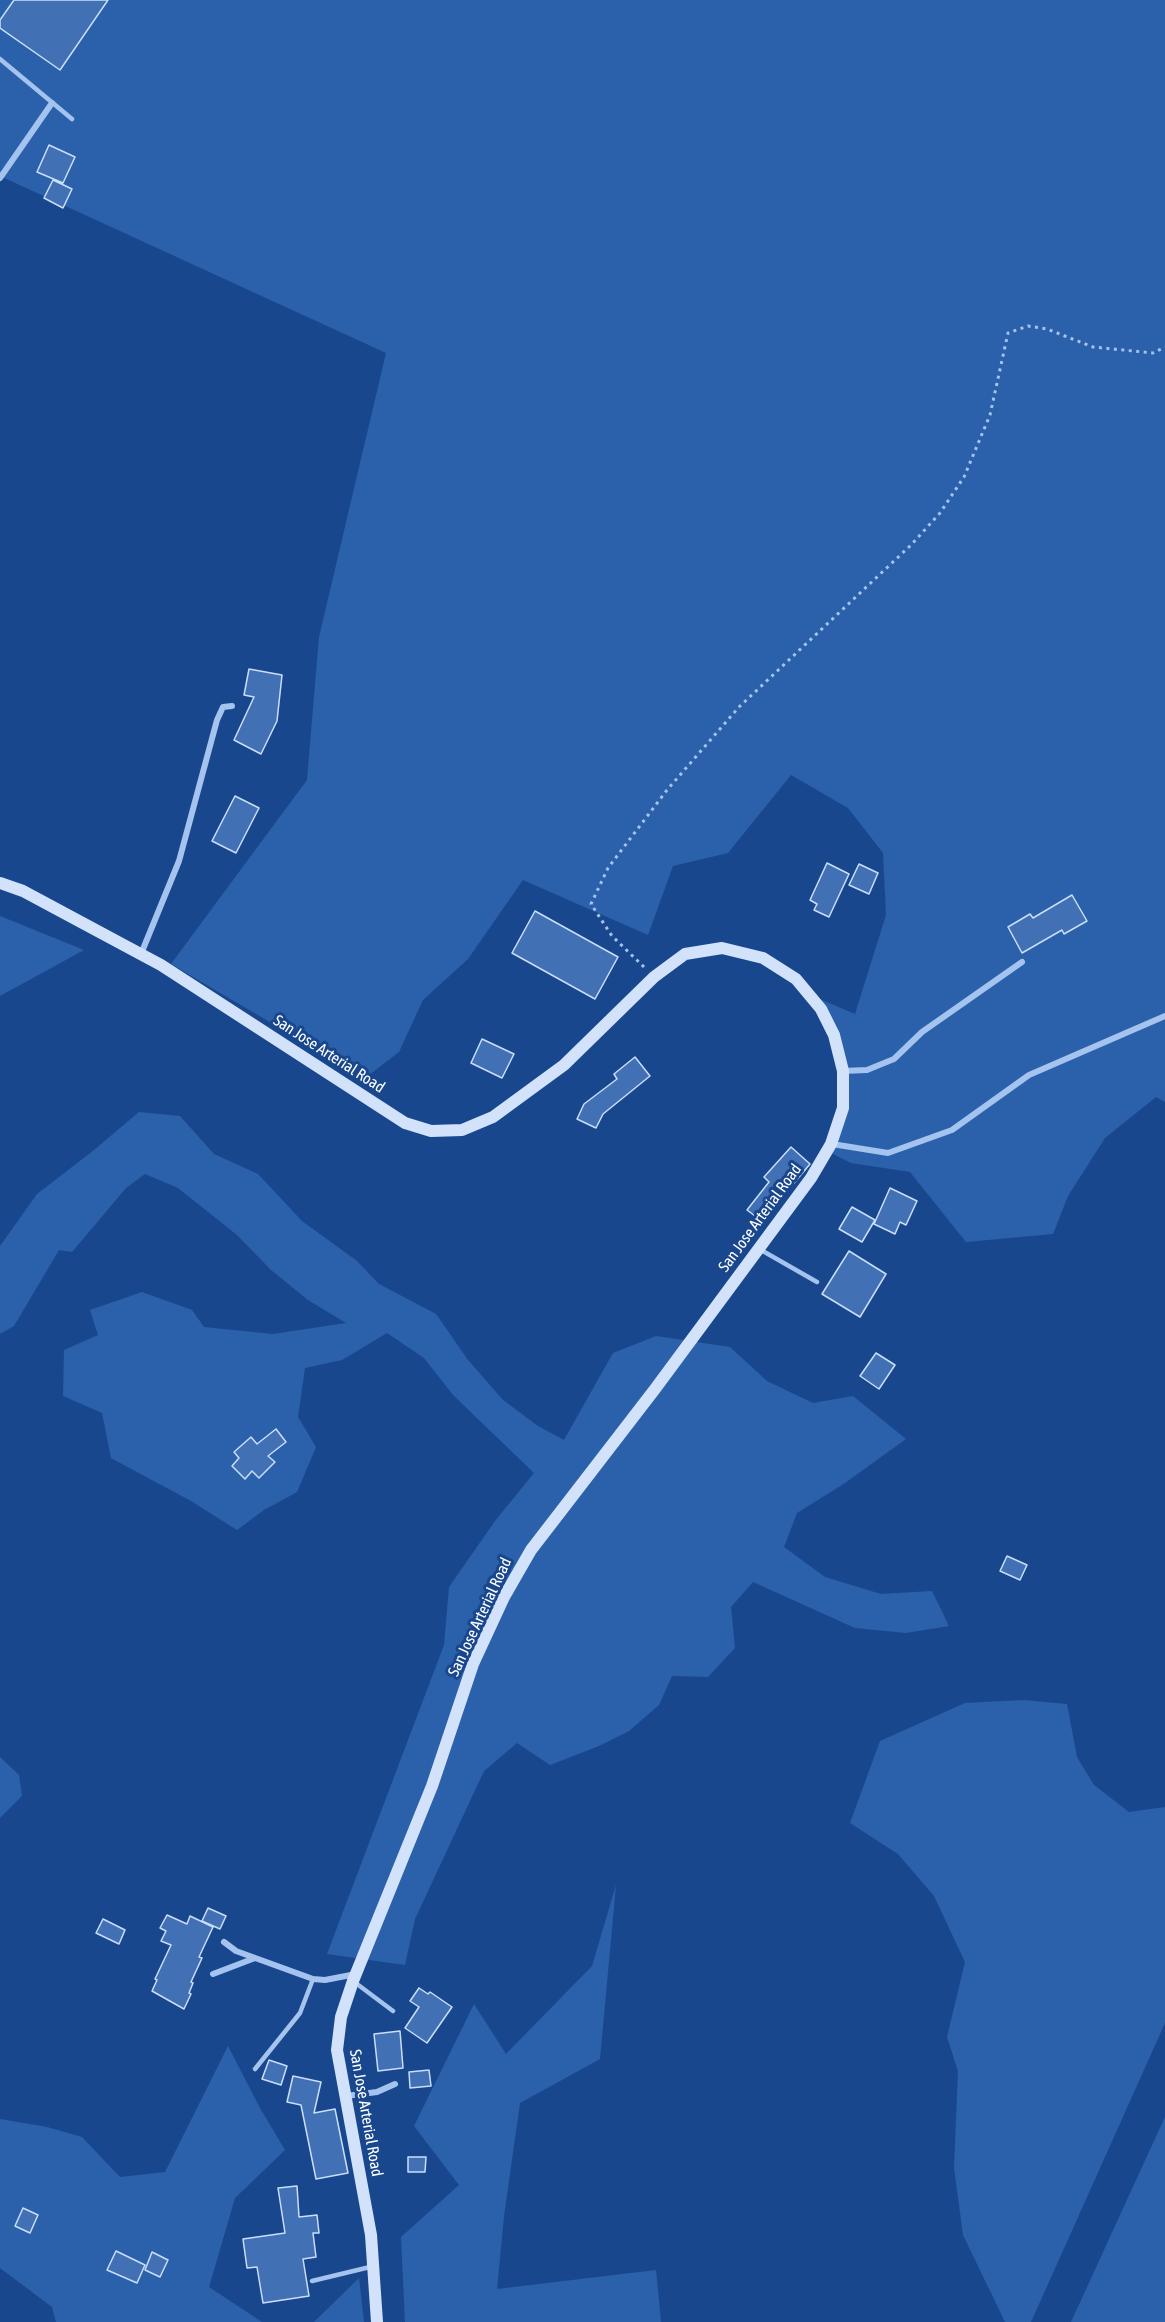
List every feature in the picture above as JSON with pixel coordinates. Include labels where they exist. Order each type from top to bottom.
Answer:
[{"type":"main road","name":"San Jose Arterial Road","points":[[0,883],[23,891],[161,965],[405,1123],[431,1131],[462,1130],[494,1116],[564,1065],[654,977],[685,954],[722,948],[763,958],[796,979],[821,1008],[834,1035],[843,1071],[843,1108],[831,1144],[811,1178],[759,1249],[531,1550],[504,1597],[473,1664],[432,1786],[341,2017],[337,2050],[371,2235],[377,2322]]},
{"type":"street","points":[[0,178],[52,103]]},
{"type":"street","points":[[141,954],[179,861],[217,720],[223,707],[232,705]]},
{"type":"street","points":[[843,1071],[867,1070],[894,1059],[922,1032],[1022,962]]},
{"type":"street","points":[[831,1144],[888,1152],[952,1130],[1029,1075],[1165,1016]]},
{"type":"street","points":[[224,1942],[236,1951],[313,1979],[355,1978]]},
{"type":"street","points":[[213,1974],[255,1958]]},
{"type":"street","points":[[346,2096],[377,2091],[395,2084]]},
{"type":"lane","points":[[0,59],[72,119]]},
{"type":"lane","points":[[759,1249],[817,1282]]},
{"type":"lane","points":[[355,1978],[393,2011]]},
{"type":"lane","points":[[255,2069],[300,2013],[313,1979]]},
{"type":"lane","points":[[312,2281],[373,2266]]},
{"type":"path","points":[[654,977],[612,936],[591,904],[608,868],[668,790],[739,707],[910,545],[940,513],[964,477],[990,415],[1008,333],[1028,326],[1047,329],[1093,347],[1152,353],[1165,348]]},
{"type":"shaded area","points":[[0,0],[1165,0],[1165,1102],[1156,1097],[1105,1138],[1068,1196],[1053,1234],[966,1242],[910,1172],[851,1163],[827,1151],[843,1108],[834,1035],[808,994],[855,1014],[886,915],[883,853],[848,808],[791,775],[728,853],[673,866],[648,935],[523,880],[468,959],[423,1000],[399,1052],[365,1078],[171,964],[307,780],[319,637],[386,353],[0,176]]},
{"type":"shaded area","points":[[0,916],[84,950],[0,996]]},
{"type":"shaded area","points":[[139,1112],[180,1116],[214,1154],[258,1174],[302,1221],[357,1261],[379,1284],[436,1314],[468,1360],[503,1400],[538,1426],[564,1440],[613,1353],[656,1336],[730,1347],[767,1381],[813,1403],[853,1396],[906,1439],[845,1483],[797,1513],[784,1547],[825,1577],[881,1594],[932,1591],[949,1626],[906,1633],[855,1628],[753,1582],[731,1607],[735,1648],[708,1677],[672,1676],[659,1705],[629,1731],[599,1746],[550,1765],[517,1743],[484,1771],[415,1919],[405,1965],[327,1954],[444,1645],[449,1587],[495,1521],[534,1473],[453,1395],[424,1358],[387,1333],[342,1360],[305,1368],[298,1417],[316,1447],[297,1492],[264,1510],[237,1530],[191,1501],[111,1458],[102,1413],[63,1396],[64,1350],[98,1335],[90,1310],[142,1292],[192,1310],[204,1327],[273,1334],[346,1323],[308,1300],[271,1270],[237,1235],[178,1188],[145,1174],[126,1188],[72,1252],[59,1250],[14,1326],[0,1334],[0,1246],[37,1194]]},
{"type":"shaded area","points":[[1023,1700],[1067,1704],[1077,1757],[1094,1785],[1129,1812],[1165,1807],[1165,2023],[1031,2322],[1005,2322],[963,2235],[954,2168],[958,2071],[947,2037],[965,1962],[934,1896],[898,1854],[850,1823],[880,1741],[965,1703]]},
{"type":"shaded area","points":[[0,1757],[19,1775],[22,1796],[0,1818]]},
{"type":"shaded area","points":[[616,1885],[600,2059],[520,2103],[504,2216],[497,2289],[656,2270],[661,2322],[405,2322],[401,2237],[459,2185],[414,2126],[474,2004],[506,2054],[592,1966]]},
{"type":"shaded area","points":[[228,2046],[285,2150],[235,2198],[209,2287],[262,2322],[56,2322],[52,2307],[0,2268],[0,2119],[47,2127],[82,2137],[120,2177],[165,2172]]},
{"type":"shaded area","points":[[1165,2117],[1165,2322],[1071,2322]]},
{"type":"shaded area","points":[[359,2278],[364,2322],[314,2322]]},
{"type":"building","points":[[14,0],[108,0],[60,70],[0,28],[0,20]]},
{"type":"building","points":[[49,145],[75,157],[63,183],[37,172]]},
{"type":"building","points":[[53,180],[72,189],[63,208],[44,198]]},
{"type":"building","points":[[249,669],[282,675],[277,721],[261,754],[234,740],[254,697],[244,695]]},
{"type":"building","points":[[235,796],[259,808],[236,853],[212,841]]},
{"type":"building","points":[[827,863],[849,874],[829,917],[814,910],[817,904],[810,900]]},
{"type":"building","points":[[859,864],[878,873],[869,894],[849,885]]},
{"type":"building","points":[[1072,895],[1087,921],[1064,934],[1062,930],[1022,953],[1008,927],[1030,914],[1033,918]]},
{"type":"building","points":[[535,911],[618,957],[595,999],[512,953]]},
{"type":"building","points":[[482,1039],[514,1054],[502,1078],[471,1063]]},
{"type":"building","points":[[635,1057],[650,1076],[603,1114],[596,1128],[577,1119],[584,1104],[617,1079],[614,1074]]},
{"type":"building","points":[[791,1147],[810,1164],[784,1195],[780,1191],[759,1219],[747,1210],[769,1182],[764,1177]]},
{"type":"building","points":[[890,1188],[917,1201],[906,1225],[900,1222],[895,1234],[874,1224]]},
{"type":"building","points":[[852,1207],[875,1220],[862,1242],[839,1229]]},
{"type":"building","points":[[849,1251],[886,1274],[860,1317],[822,1294]]},
{"type":"building","points":[[876,1353],[895,1365],[879,1389],[860,1376]]},
{"type":"building","points":[[276,1429],[286,1442],[268,1456],[275,1462],[259,1478],[252,1471],[245,1479],[232,1466],[239,1458],[234,1452],[251,1437],[257,1444]]},
{"type":"building","points":[[1007,1556],[1027,1565],[1020,1580],[1000,1571]]},
{"type":"building","points":[[208,1908],[226,1916],[220,1929],[202,1921]]},
{"type":"building","points":[[167,1915],[187,1924],[190,1916],[213,1927],[199,1957],[202,1958],[191,1982],[193,1983],[189,1993],[191,1994],[184,2009],[152,1991],[157,1980],[155,1979],[171,1945],[161,1941],[166,1931],[160,1928]]},
{"type":"building","points":[[103,1919],[125,1930],[119,1944],[96,1933]]},
{"type":"building","points":[[419,1988],[428,1994],[430,1992],[452,2007],[427,2043],[405,2028],[419,2007],[410,2001]]},
{"type":"building","points":[[400,2031],[403,2068],[378,2071],[374,2034]]},
{"type":"building","points":[[269,2060],[287,2066],[281,2085],[262,2079]]},
{"type":"building","points":[[429,2070],[431,2086],[410,2088],[409,2072]]},
{"type":"building","points":[[293,2076],[321,2082],[314,2113],[335,2109],[348,2173],[316,2179],[301,2105],[287,2102]]},
{"type":"building","points":[[408,2157],[426,2157],[425,2172],[408,2172]]},
{"type":"building","points":[[297,2186],[299,2217],[317,2215],[319,2233],[313,2233],[316,2257],[303,2259],[309,2296],[263,2303],[257,2267],[247,2268],[243,2239],[285,2233],[278,2188]]},
{"type":"building","points":[[23,2208],[38,2215],[30,2233],[15,2226]]},
{"type":"building","points":[[116,2251],[145,2265],[137,2283],[107,2270]]},
{"type":"building","points":[[152,2252],[168,2260],[160,2277],[145,2270]]}]
